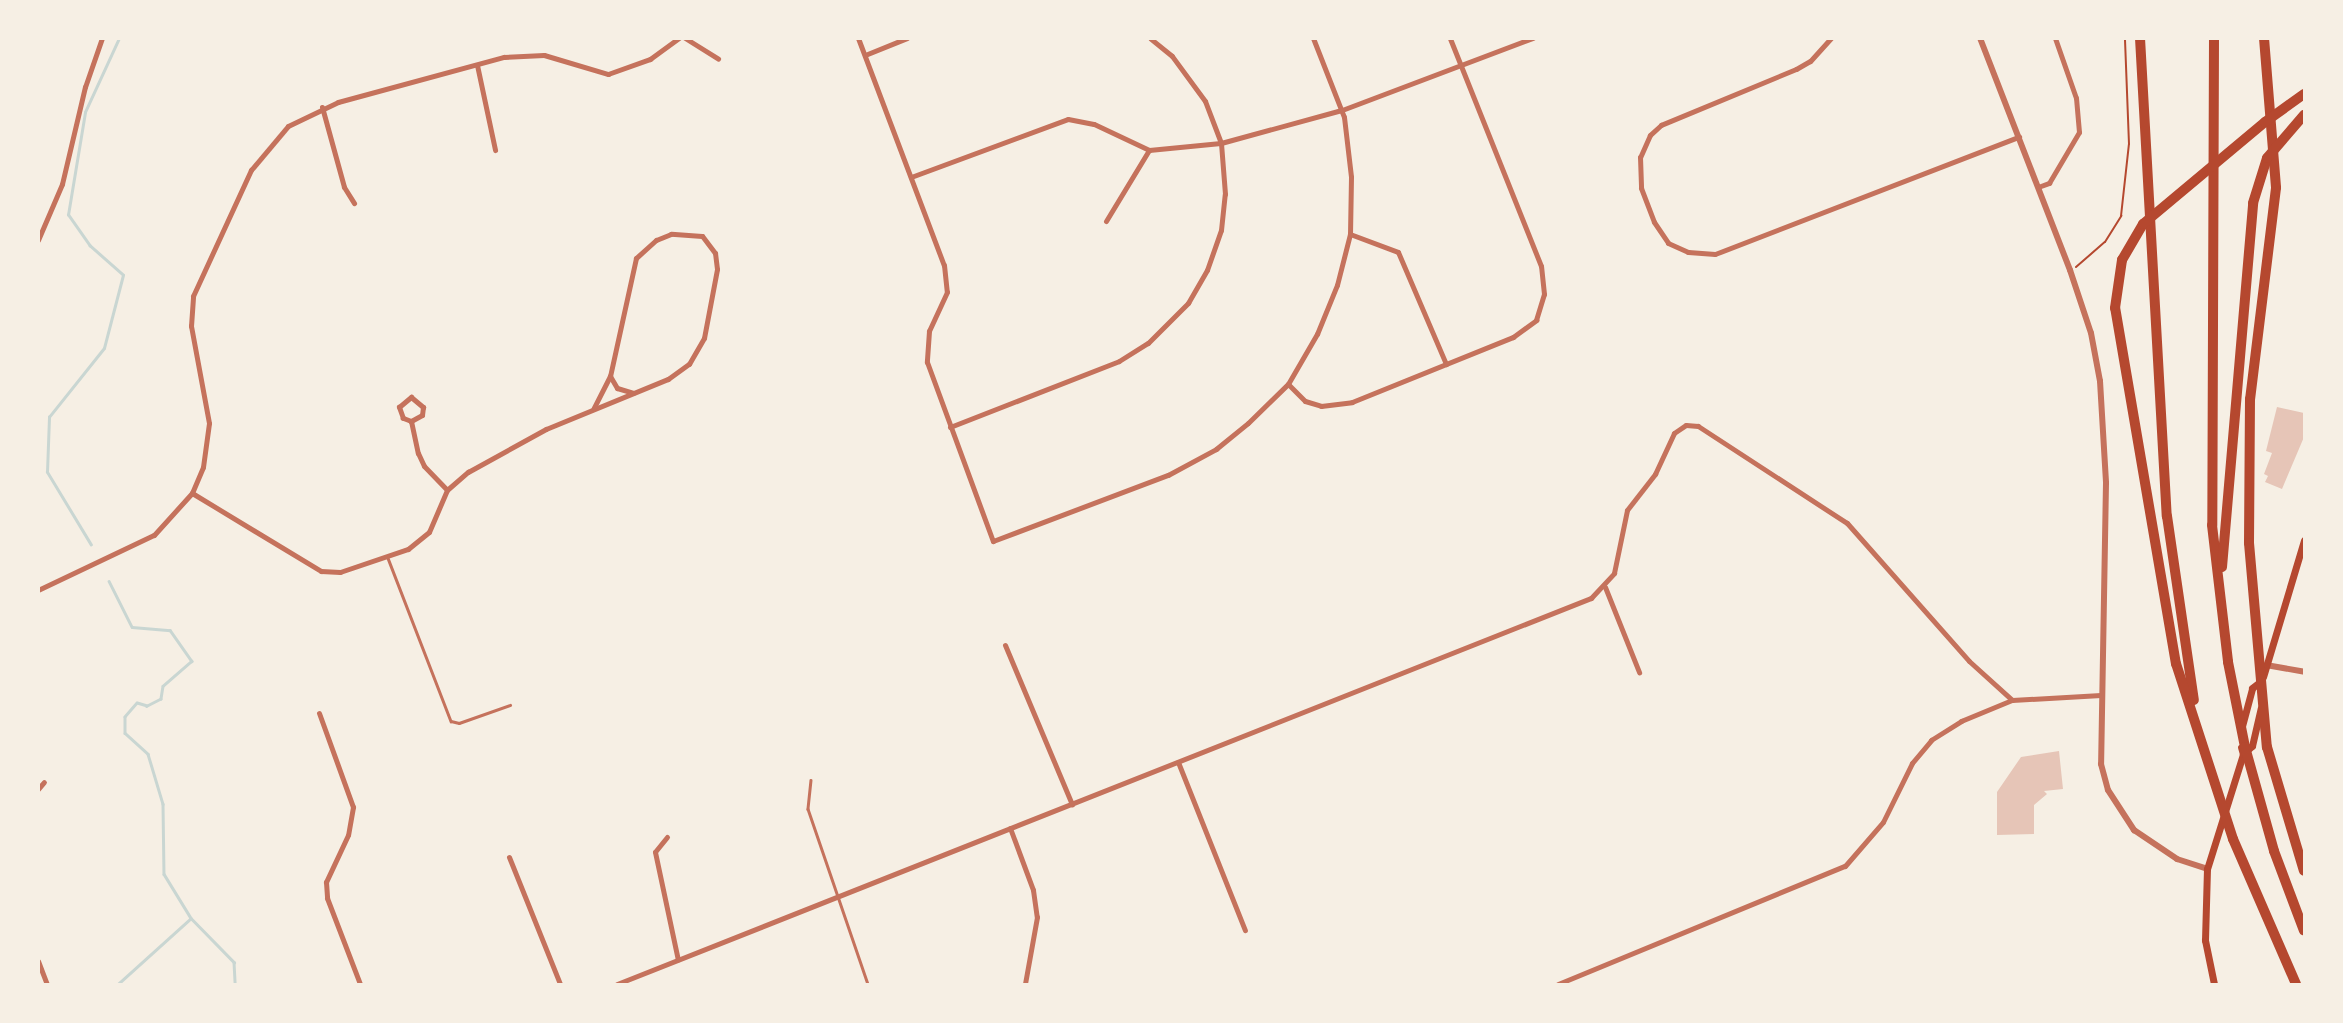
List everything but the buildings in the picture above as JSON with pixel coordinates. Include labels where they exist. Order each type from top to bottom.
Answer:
[{"type":"highway","points":[[2140,38],[2167,516],[2200,735]]},
{"type":"highway","points":[[2214,38],[2212,526],[2228,662],[2264,818],[2305,931]]},
{"type":"highway","points":[[2264,38],[2269,71],[2276,188],[2250,398],[2249,543],[2269,754],[2305,871]]},
{"type":"highway","points":[[2296,985],[2250,883],[2200,735],[2165,613],[2119,339],[2117,278],[2128,246],[2143,224],[2305,92]]},
{"type":"highway","points":[[2220,588],[2253,204],[2267,158],[2305,115]]},
{"type":"main road","points":[[2214,985],[2205,940],[2207,869],[2243,754],[2252,746],[2265,693],[2261,681],[2305,540]]},
{"type":"main road","points":[[2243,754],[2239,739],[2252,688],[2261,681]]},
{"type":"street","points":[[38,240],[62,184],[85,87],[102,38]]},
{"type":"street","points":[[38,590],[154,535],[192,493],[203,467],[209,423],[191,327],[193,296],[260,156],[288,126],[322,107],[519,55],[544,55],[590,70],[620,72],[650,59],[678,38]]},
{"type":"street","points":[[685,38],[718,59]]},
{"type":"street","points":[[858,38],[944,265],[944,304],[925,347],[950,427],[993,541],[1191,465],[1248,423],[1288,384],[1317,334],[1337,285],[1350,234],[1352,177],[1342,110],[1313,38]]},
{"type":"street","points":[[865,55],[907,38]]},
{"type":"street","points":[[950,427],[1119,361],[1148,343],[1188,303],[1208,270],[1221,230],[1225,194],[1222,143],[1205,101],[1172,56],[1150,38]]},
{"type":"street","points":[[1288,384],[1305,401],[1336,406],[1526,330],[1541,307],[1545,281],[1541,267],[1450,38]]},
{"type":"street","points":[[911,177],[1068,119],[1094,124],[1149,150],[1222,143],[1342,110],[1533,38]]},
{"type":"street","points":[[1831,38],[1816,56],[1796,69],[1661,125],[1643,146],[1641,188],[1654,222],[1668,243],[1688,252],[1715,254],[2019,137]]},
{"type":"street","points":[[1980,38],[2091,333],[2100,381],[2106,484],[2101,764],[2119,810],[2154,846],[2207,869]]},
{"type":"street","points":[[2038,187],[2049,183],[2079,132],[2076,98],[2055,38]]},
{"type":"street","points":[[477,65],[495,150]]},
{"type":"street","points":[[322,107],[344,187],[354,203]]},
{"type":"street","points":[[1106,221],[1149,150]]},
{"type":"street","points":[[192,493],[321,571],[340,572],[420,542],[447,490],[512,447],[594,408],[677,374],[704,338],[717,269],[715,253],[702,236],[671,234],[656,240],[636,258],[610,376],[594,408]]},
{"type":"street","points":[[1350,234],[1398,252],[1446,364]]},
{"type":"street","points":[[610,376],[617,388],[634,393]]},
{"type":"street","points":[[411,397],[422,403],[423,411],[411,421],[403,418],[399,407],[411,397]]},
{"type":"street","points":[[411,421],[424,466],[447,490]]},
{"type":"street","points":[[617,985],[1565,610],[1605,587],[1614,573],[1626,510],[1655,474],[1674,432],[1686,425],[1698,426],[1847,523],[1969,661],[2011,700]]},
{"type":"street","points":[[1605,587],[1639,673]]},
{"type":"street","points":[[1006,645],[1072,804]]},
{"type":"street","points":[[2266,664],[2305,672]]},
{"type":"street","points":[[1558,985],[1845,866],[1883,822],[1912,762],[1931,740],[1961,721],[2011,700],[2101,695]]},
{"type":"street","points":[[319,713],[353,807],[348,835],[326,882],[327,898],[360,985]]},
{"type":"street","points":[[1178,762],[1245,930]]},
{"type":"street","points":[[38,789],[44,782]]},
{"type":"street","points":[[1010,828],[1033,890],[1037,917],[1025,985]]},
{"type":"street","points":[[667,837],[655,852],[678,960]]},
{"type":"street","points":[[509,857],[560,985]]},
{"type":"street","points":[[38,961],[47,985]]},
{"type":"lane","points":[[387,556],[451,721],[459,723],[510,705]]},
{"type":"lane","points":[[811,780],[808,809],[840,895],[868,985]]},
{"type":"path","points":[[2077,267],[2105,242],[2121,216],[2129,144],[2125,38]]},
{"type":"waterway","points":[[91,545],[47,472],[49,417],[104,348],[123,275],[90,246],[68,215],[85,112],[119,38]]},
{"type":"waterway","points":[[109,581],[132,627],[170,630],[192,661],[163,686],[161,699],[147,706],[137,703],[125,717],[125,733],[148,754],[163,804],[164,874],[191,918],[234,962],[235,984]]},
{"type":"waterway","points":[[118,984],[190,919]]}]
